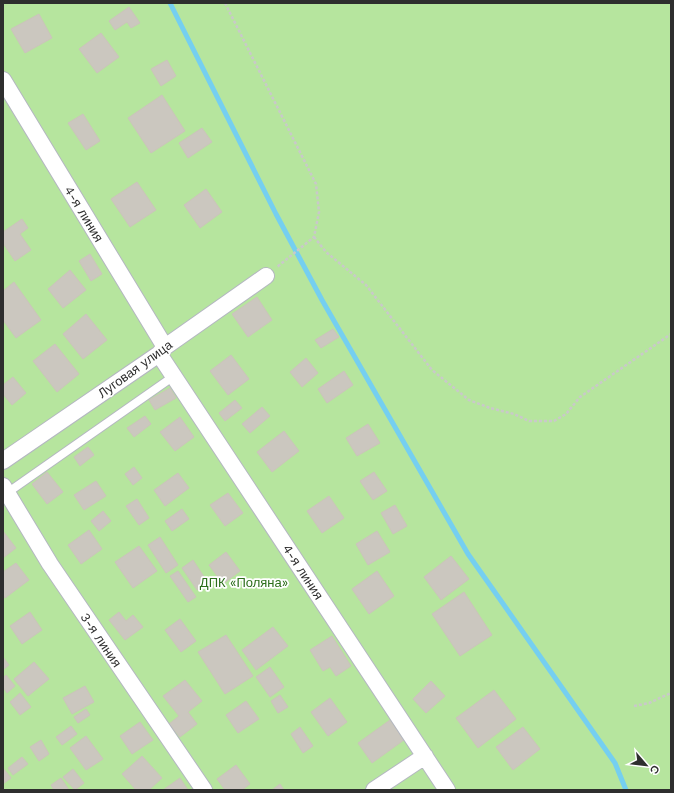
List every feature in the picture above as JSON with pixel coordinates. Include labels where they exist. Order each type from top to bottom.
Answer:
[{"type":"street","name":"4-я линия","points":[[3,80],[162,350],[174,376],[447,790]]},
{"type":"street","name":"Луговая улица","points":[[4,457],[162,350],[266,276]]},
{"type":"street","name":"3-я линия","points":[[5,490],[50,564],[204,790]]},
{"type":"street","points":[[374,790],[425,756]]},
{"type":"lane","points":[[5,490],[174,376]]},
{"type":"path","points":[[225,3],[316,184],[319,212],[314,237],[285,260]]},
{"type":"path","points":[[314,237],[326,252],[366,285],[432,370],[469,400],[490,408],[514,414],[530,421],[554,420],[566,414],[580,397],[671,334]]},
{"type":"path","points":[[634,706],[649,703],[671,693]]},
{"type":"green space","name":"ДПК «Поляна»","points":[[3,3],[671,3],[671,790],[3,790]]},
{"type":"building","points":[[129,7],[140,23],[131,28],[127,22],[115,30],[109,21]]},
{"type":"building","points":[[39,14],[52,38],[25,53],[11,29]]},
{"type":"building","points":[[101,33],[119,57],[97,73],[79,49]]},
{"type":"building","points":[[167,60],[176,76],[161,86],[151,69]]},
{"type":"building","points":[[162,95],[185,131],[151,153],[128,118]]},
{"type":"building","points":[[83,114],[100,141],[86,150],[68,123]]},
{"type":"building","points":[[202,128],[212,142],[188,158],[179,143]]},
{"type":"building","points":[[137,182],[156,210],[130,227],[111,199]]},
{"type":"building","points":[[206,189],[222,212],[200,228],[184,205]]},
{"type":"building","points":[[22,219],[28,228],[20,234],[31,250],[15,261],[3,243],[3,232]]},
{"type":"building","points":[[90,254],[102,274],[91,281],[79,261]]},
{"type":"building","points":[[70,270],[86,290],[63,308],[48,289]]},
{"type":"building","points":[[14,282],[41,320],[16,338],[3,320],[3,291]]},
{"type":"building","points":[[257,297],[272,320],[248,337],[232,314]]},
{"type":"building","points":[[86,314],[107,340],[83,359],[63,334]]},
{"type":"building","points":[[333,329],[339,337],[321,348],[315,340]]},
{"type":"building","points":[[55,344],[79,374],[57,392],[33,361]]},
{"type":"building","points":[[231,355],[249,379],[228,395],[210,371]]},
{"type":"building","points":[[306,358],[318,373],[302,387],[290,372]]},
{"type":"building","points":[[344,371],[353,385],[327,403],[318,389]]},
{"type":"building","points":[[13,377],[26,393],[12,405],[3,394],[3,385]]},
{"type":"building","points":[[170,388],[176,398],[155,410],[149,400]]},
{"type":"building","points":[[235,400],[242,408],[225,421],[219,413]]},
{"type":"building","points":[[262,407],[270,416],[250,433],[242,424]]},
{"type":"building","points":[[145,416],[151,424],[134,437],[127,428]]},
{"type":"building","points":[[180,417],[194,437],[175,451],[160,432]]},
{"type":"building","points":[[368,424],[380,443],[357,456],[346,438]]},
{"type":"building","points":[[284,431],[299,451],[272,472],[257,452]]},
{"type":"building","points":[[88,447],[94,455],[80,466],[74,457]]},
{"type":"building","points":[[134,467],[142,478],[133,485],[125,474]]},
{"type":"building","points":[[47,472],[63,492],[47,504],[32,484]]},
{"type":"building","points":[[374,472],[387,491],[373,500],[360,481]]},
{"type":"building","points":[[178,473],[189,488],[165,506],[154,490]]},
{"type":"building","points":[[96,481],[106,496],[84,510],[74,495]]},
{"type":"building","points":[[228,493],[243,513],[225,526],[210,505]]},
{"type":"building","points":[[329,496],[344,518],[322,533],[307,511]]},
{"type":"building","points":[[137,499],[149,518],[139,525],[126,506]]},
{"type":"building","points":[[395,505],[407,526],[393,534],[381,513]]},
{"type":"building","points":[[182,509],[189,519],[172,531],[165,521]]},
{"type":"building","points":[[103,511],[111,521],[99,531],[91,521]]},
{"type":"building","points":[[89,530],[102,549],[81,564],[68,545]]},
{"type":"building","points":[[3,531],[16,548],[3,558]]},
{"type":"building","points":[[377,531],[390,552],[368,565],[356,544]]},
{"type":"building","points":[[160,537],[178,565],[166,573],[148,545]]},
{"type":"building","points":[[139,546],[157,571],[133,588],[115,562]]},
{"type":"building","points":[[226,552],[240,571],[223,584],[209,565]]},
{"type":"building","points":[[451,556],[469,579],[441,600],[424,577]]},
{"type":"building","points":[[193,560],[208,583],[197,590],[182,568]]},
{"type":"building","points":[[16,563],[29,580],[5,598],[3,595],[3,572]]},
{"type":"building","points":[[178,571],[196,597],[188,602],[170,576]]},
{"type":"building","points":[[377,571],[394,596],[369,614],[352,589]]},
{"type":"building","points":[[464,592],[492,635],[460,656],[432,614]]},
{"type":"building","points":[[30,612],[42,630],[22,644],[10,626]]},
{"type":"building","points":[[119,612],[126,621],[133,615],[143,627],[125,640],[109,620]]},
{"type":"building","points":[[180,619],[196,641],[181,652],[165,630]]},
{"type":"building","points":[[273,627],[288,646],[256,670],[242,650]]},
{"type":"building","points":[[226,635],[253,676],[225,694],[198,652]]},
{"type":"building","points":[[332,636],[351,666],[336,676],[330,667],[323,671],[310,650]]},
{"type":"building","points":[[3,657],[9,665],[3,670]]},
{"type":"building","points":[[34,662],[49,679],[28,696],[14,679]]},
{"type":"building","points":[[270,667],[284,687],[270,697],[256,677]]},
{"type":"building","points":[[6,675],[15,686],[7,693],[3,687],[3,678]]},
{"type":"building","points":[[185,680],[202,701],[188,712],[197,724],[180,737],[169,724],[179,716],[163,696]]},
{"type":"building","points":[[431,681],[445,696],[426,713],[413,699]]},
{"type":"building","points":[[85,686],[94,702],[72,714],[63,698]]},
{"type":"building","points":[[494,690],[516,719],[478,748],[456,718]]},
{"type":"building","points":[[20,693],[31,707],[20,715],[10,702]]},
{"type":"building","points":[[280,695],[288,707],[278,713],[271,701]]},
{"type":"building","points":[[330,698],[347,722],[328,736],[311,712]]},
{"type":"building","points":[[246,701],[259,719],[238,733],[226,715]]},
{"type":"building","points":[[86,709],[90,715],[78,723],[74,717]]},
{"type":"building","points":[[390,720],[404,740],[372,763],[358,743]]},
{"type":"building","points":[[140,722],[153,740],[132,754],[120,736]]},
{"type":"building","points":[[71,726],[77,734],[62,745],[56,737]]},
{"type":"building","points":[[300,727],[313,746],[303,753],[291,734]]},
{"type":"building","points":[[523,727],[540,749],[513,770],[496,747]]},
{"type":"building","points":[[86,736],[103,759],[86,770],[70,748]]},
{"type":"building","points":[[41,740],[49,754],[39,761],[30,747]]},
{"type":"building","points":[[142,756],[162,778],[149,790],[136,790],[122,774]]},
{"type":"building","points":[[22,757],[28,764],[13,775],[8,768]]},
{"type":"building","points":[[236,765],[250,784],[242,790],[225,790],[217,779]]},
{"type":"building","points":[[3,768],[11,778],[3,784]]},
{"type":"building","points":[[73,769],[84,783],[75,790],[63,777]]},
{"type":"building","points":[[61,778],[69,790],[54,790],[51,785]]},
{"type":"building","points":[[180,778],[188,790],[163,790]]},
{"type":"building","points":[[280,784],[284,790],[272,790]]},
{"type":"waterway","points":[[170,3],[276,214],[322,300],[468,554],[615,763],[626,790]]}]
